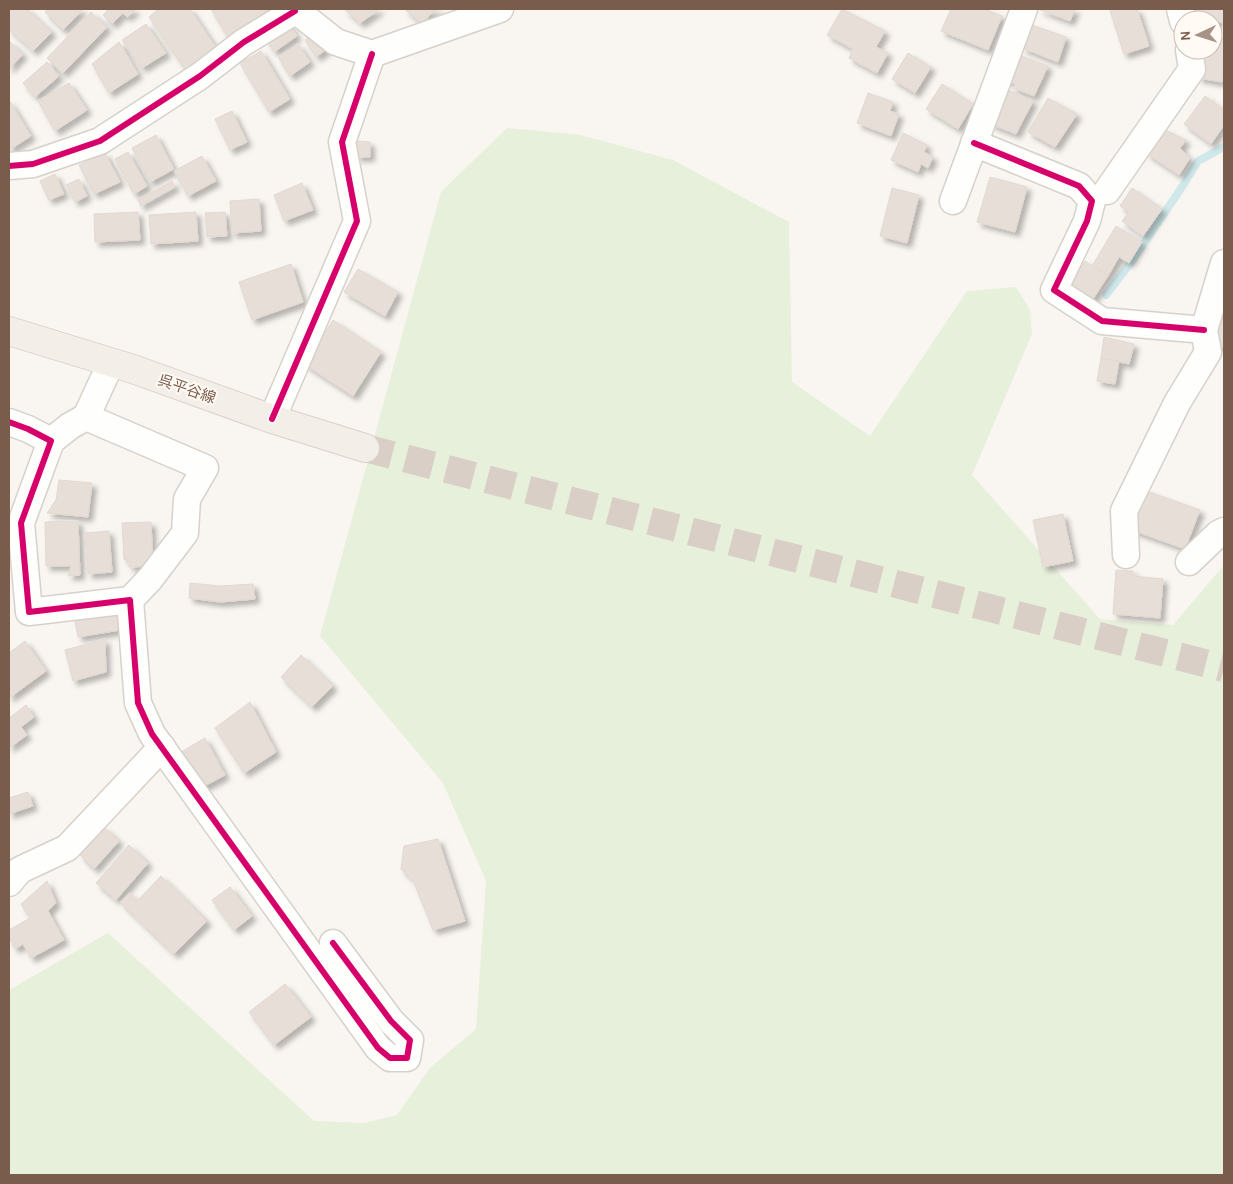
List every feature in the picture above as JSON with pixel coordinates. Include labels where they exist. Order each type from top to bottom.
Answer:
[{"type":"main road","name":"呉平谷線","points":[[9,331],[365,448]]},
{"type":"street","points":[[9,166],[33,164],[100,141],[200,76],[244,42],[294,10],[336,42],[372,54],[500,9]]},
{"type":"street","points":[[953,201],[1024,9]]},
{"type":"street","points":[[272,419],[357,221],[342,142],[372,54]]},
{"type":"street","points":[[1108,191],[1192,69],[1191,60]]},
{"type":"street","points":[[974,143],[1079,186],[1092,201],[1087,220],[1054,290],[1102,321],[1204,330]]},
{"type":"street","points":[[1126,555],[1124,511],[1177,403],[1208,352],[1204,330],[1224,262]]},
{"type":"street","points":[[86,417],[205,468],[187,499],[185,533],[150,579],[130,600],[29,612],[21,523],[51,441],[70,426],[86,417],[111,363]]},
{"type":"street","points":[[9,422],[51,441]]},
{"type":"street","points":[[1189,562],[1218,534],[1224,531]]},
{"type":"street","points":[[130,600],[138,702],[152,734],[378,1048],[390,1058],[407,1058],[410,1040],[391,1021],[333,943]]},
{"type":"street","points":[[9,883],[20,870],[67,848],[162,747]]},
{"type":"green space","points":[[507,128],[580,135],[673,160],[789,222],[792,382],[870,436],[967,291],[1016,287],[1030,310],[1032,334],[972,475],[1100,619],[1173,625],[1224,565],[1224,1175],[9,1175],[9,990],[108,933],[314,1121],[364,1123],[397,1115],[430,1068],[476,1029],[486,881],[443,783],[320,636],[441,192]]},
{"type":"building","points":[[9,9],[27,9],[52,32],[33,51],[9,29]]},
{"type":"building","points":[[48,9],[83,9],[63,30],[45,12]]},
{"type":"building","points":[[109,9],[136,9],[127,17],[123,13],[112,24],[103,15]]},
{"type":"building","points":[[158,9],[190,9],[216,48],[185,69],[149,17]]},
{"type":"building","points":[[211,9],[278,9],[229,39]]},
{"type":"building","points":[[344,9],[380,9],[360,23]]},
{"type":"building","points":[[404,9],[440,9],[431,13],[423,24]]},
{"type":"building","points":[[842,9],[885,31],[876,47],[888,53],[877,73],[849,58],[853,49],[827,35]]},
{"type":"building","points":[[951,9],[984,9],[1002,16],[988,50],[941,31]]},
{"type":"building","points":[[1038,9],[1075,9],[1070,21]]},
{"type":"building","points":[[1137,9],[1149,46],[1124,54],[1110,11]]},
{"type":"building","points":[[1224,9],[1224,30],[1223,10],[1190,10]]},
{"type":"building","points":[[91,12],[107,27],[63,73],[47,58]]},
{"type":"building","points":[[288,23],[297,36],[274,52],[266,39]]},
{"type":"building","points":[[146,24],[166,53],[142,68],[122,40]]},
{"type":"building","points":[[1032,25],[1066,37],[1058,62],[1022,48]]},
{"type":"building","points":[[316,33],[327,49],[316,57],[305,40]]},
{"type":"building","points":[[1224,39],[1222,82],[1198,78],[1201,60],[1223,60]]},
{"type":"building","points":[[9,41],[23,54],[9,69]]},
{"type":"building","points":[[119,42],[138,74],[109,93],[92,64]]},
{"type":"building","points":[[298,44],[310,62],[290,76],[278,57]]},
{"type":"building","points":[[261,51],[290,99],[269,112],[240,63]]},
{"type":"building","points":[[908,53],[931,67],[915,93],[892,79]]},
{"type":"building","points":[[1013,53],[1048,66],[1034,96],[1013,88],[1015,84],[1002,79]]},
{"type":"building","points":[[47,62],[59,76],[35,97],[23,83]]},
{"type":"building","points":[[69,83],[87,110],[55,131],[38,101]]},
{"type":"building","points":[[942,84],[973,104],[958,129],[926,109]]},
{"type":"building","points":[[1004,88],[1033,101],[1016,134],[990,124]]},
{"type":"building","points":[[868,93],[893,102],[890,111],[899,114],[891,136],[857,123]]},
{"type":"building","points":[[1205,96],[1224,110],[1224,125],[1211,144],[1184,124]]},
{"type":"building","points":[[1048,98],[1077,114],[1055,147],[1028,132]]},
{"type":"building","points":[[9,100],[31,136],[9,150]]},
{"type":"building","points":[[232,111],[247,142],[230,150],[215,119]]},
{"type":"building","points":[[1163,129],[1186,140],[1180,148],[1190,158],[1179,175],[1146,153]]},
{"type":"building","points":[[903,133],[927,145],[924,152],[933,157],[928,168],[921,164],[918,172],[891,160]]},
{"type":"building","points":[[156,135],[174,169],[150,182],[132,148]]},
{"type":"building","points":[[356,141],[370,142],[370,157],[356,157]]},
{"type":"building","points":[[128,152],[147,186],[134,194],[115,159]]},
{"type":"building","points":[[105,153],[120,182],[94,194],[79,165]]},
{"type":"building","points":[[202,156],[216,181],[188,196],[174,171]]},
{"type":"building","points":[[55,174],[64,194],[49,200],[40,181]]},
{"type":"building","points":[[990,177],[1027,187],[1015,232],[977,222]]},
{"type":"building","points":[[79,179],[87,196],[75,202],[66,185]]},
{"type":"building","points":[[172,181],[175,187],[141,206],[138,200]]},
{"type":"building","points":[[302,183],[313,210],[284,221],[274,195]]},
{"type":"building","points":[[892,188],[919,195],[907,243],[880,236]]},
{"type":"building","points":[[1132,188],[1162,209],[1143,236],[1122,221],[1129,212],[1120,206]]},
{"type":"building","points":[[259,199],[261,231],[232,233],[230,201]]},
{"type":"building","points":[[138,212],[140,240],[95,242],[94,214]]},
{"type":"building","points":[[196,212],[198,241],[151,244],[149,215]]},
{"type":"building","points":[[225,212],[227,236],[207,237],[205,213]]},
{"type":"building","points":[[1116,226],[1142,242],[1129,263],[1119,257],[1108,276],[1092,266]]},
{"type":"building","points":[[1085,261],[1108,276],[1089,305],[1066,289]]},
{"type":"building","points":[[291,264],[303,302],[252,320],[239,282]]},
{"type":"building","points":[[358,269],[398,292],[385,316],[344,292]]},
{"type":"building","points":[[1224,298],[1224,348],[1212,344]]},
{"type":"building","points":[[333,320],[381,352],[353,396],[304,364]]},
{"type":"building","points":[[1104,337],[1134,344],[1129,364],[1101,358]]},
{"type":"building","points":[[1101,358],[1119,361],[1115,384],[1097,381]]},
{"type":"building","points":[[59,480],[92,483],[88,517],[47,513],[56,500]]},
{"type":"building","points":[[1144,490],[1200,510],[1185,549],[1129,529]]},
{"type":"building","points":[[1063,514],[1073,561],[1043,567],[1033,520]]},
{"type":"building","points":[[78,521],[80,575],[68,576],[71,566],[46,566],[45,522]]},
{"type":"building","points":[[151,522],[153,566],[129,567],[129,559],[124,560],[122,523]]},
{"type":"building","points":[[109,531],[112,572],[88,574],[85,533]]},
{"type":"building","points":[[1116,570],[1133,571],[1133,576],[1163,579],[1160,618],[1113,614]]},
{"type":"building","points":[[190,583],[219,586],[253,584],[255,599],[220,602],[189,598]]},
{"type":"building","points":[[117,608],[120,630],[78,637],[74,615]]},
{"type":"building","points":[[105,639],[106,672],[73,681],[65,650]]},
{"type":"building","points":[[25,641],[46,671],[9,698],[9,653]]},
{"type":"building","points":[[301,655],[333,686],[312,707],[281,677]]},
{"type":"building","points":[[250,702],[276,752],[244,773],[215,728]]},
{"type":"building","points":[[26,705],[34,717],[21,727],[27,735],[9,748],[9,718]]},
{"type":"building","points":[[205,738],[225,775],[201,788],[181,752]]},
{"type":"building","points":[[28,792],[33,806],[9,814],[9,798]]},
{"type":"building","points":[[104,827],[119,841],[94,869],[80,855]]},
{"type":"building","points":[[438,839],[465,921],[433,930],[413,880],[401,869],[404,846]]},
{"type":"building","points":[[129,845],[148,863],[116,900],[96,883]]},
{"type":"building","points":[[161,876],[207,921],[174,954],[120,902],[130,893],[137,901]]},
{"type":"building","points":[[47,881],[56,903],[48,911],[64,940],[31,958],[23,944],[15,949],[9,937],[9,930],[30,918],[21,904]]},
{"type":"building","points":[[230,887],[252,916],[234,930],[212,900]]},
{"type":"building","points":[[285,984],[311,1017],[274,1045],[249,1012]]},
{"type":"waterway","points":[[1106,295],[1132,261],[1198,161],[1224,147]]},
{"type":"tunnel","points":[[365,448],[1224,668]]},
{"type":"cycle path","points":[[9,166],[33,164],[100,141],[200,76],[244,42],[295,11]]},
{"type":"cycle path","points":[[272,419],[357,221],[342,142],[372,54]]},
{"type":"cycle path","points":[[974,143],[1079,186],[1092,201],[1087,221],[1054,290],[1102,321],[1204,330]]},
{"type":"cycle path","points":[[9,422],[51,441],[21,523],[29,612],[130,600],[138,703],[152,734],[378,1048],[390,1058],[407,1058],[410,1040],[391,1021],[333,943]]}]
